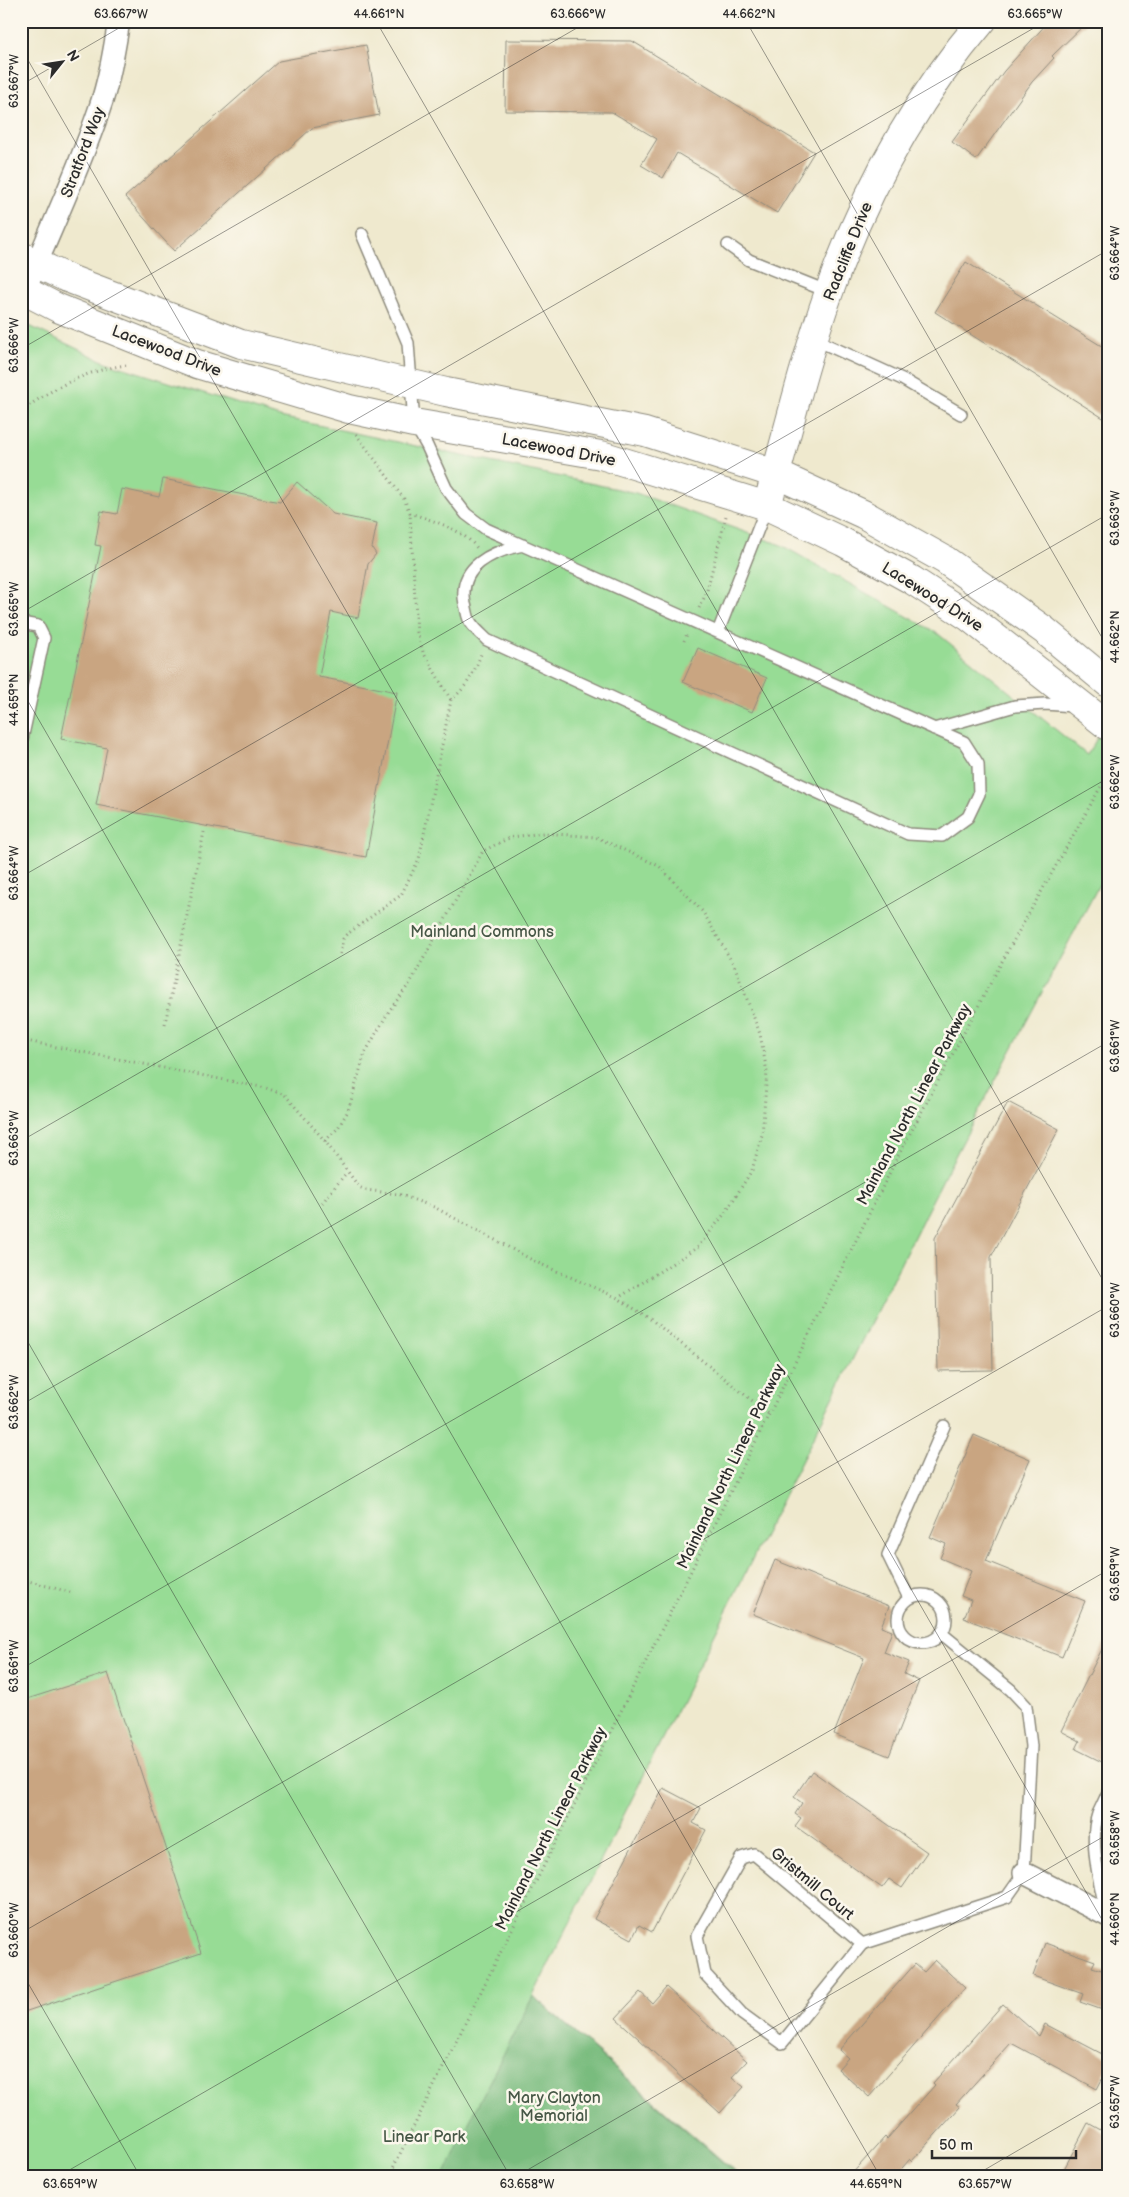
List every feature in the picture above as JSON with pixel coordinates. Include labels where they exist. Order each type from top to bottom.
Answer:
[{"type":"main road","name":"Radcliffe Drive","points":[[767,506],[814,338],[829,292],[862,209],[891,152],[918,107],[953,55],[982,21]]},
{"type":"main road","name":"Lacewood Drive","points":[[26,280],[67,278],[241,344],[410,384],[645,432],[776,474],[863,514],[944,560],[1044,630],[1108,683]]},
{"type":"main road","name":"Lacewood Drive","points":[[26,280],[58,308],[197,364],[349,409],[414,423],[601,455],[767,506],[843,542],[912,580],[969,617],[1108,726]]},
{"type":"street","name":"Stratford Way","points":[[26,280],[75,176],[100,108],[119,21]]},
{"type":"street","points":[[1024,1872],[1107,1916]]},
{"type":"lane","points":[[362,234],[408,343],[414,423],[427,446],[446,488],[466,514],[486,529],[523,545],[964,742],[978,764],[979,794],[968,817],[942,836],[908,834],[487,640],[469,621],[463,596],[470,574],[484,557],[501,549],[523,545]]},
{"type":"lane","points":[[728,245],[749,260],[829,292]]},
{"type":"lane","points":[[814,338],[902,379],[961,414]]},
{"type":"lane","points":[[718,632],[767,506]]},
{"type":"lane","points":[[21,622],[38,626],[44,638],[21,744]]},
{"type":"lane","points":[[934,729],[1014,706],[1045,704],[1086,707]]},
{"type":"lane","points":[[909,1598],[888,1555],[944,1426]]},
{"type":"lane","points":[[925,1595],[940,1603],[946,1618],[945,1626],[940,1632],[935,1639],[927,1642],[911,1640],[904,1635],[898,1620],[900,1611],[909,1598],[925,1595]]},
{"type":"lane","points":[[862,1944],[1007,1897],[1024,1872],[1031,1746],[1026,1706],[1011,1690],[940,1632]]},
{"type":"lane","points":[[1107,1916],[1097,1868],[1095,1832],[1098,1815],[1108,1792]]},
{"type":"lane","name":"Gristmill Court","points":[[754,1854],[862,1944],[782,2043],[742,2014],[706,1974],[697,1936],[741,1858],[754,1854]]},
{"type":"path","points":[[21,411],[53,389],[79,376],[106,368],[126,365]]},
{"type":"path","points":[[355,432],[404,499],[410,513],[417,632],[423,652],[451,700]]},
{"type":"path","points":[[410,513],[459,533],[471,541],[484,557]]},
{"type":"path","points":[[693,621],[706,594],[726,515]]},
{"type":"path","points":[[340,954],[343,939],[346,935],[401,895],[419,860],[451,700],[471,680],[487,640]]},
{"type":"path","name":"Mainland North Linear Parkway","points":[[389,2176],[898,1156],[1006,954],[1108,774]]},
{"type":"path","points":[[165,1024],[204,832]]},
{"type":"path","points":[[325,1141],[338,1128],[348,1110],[365,1053],[389,1011],[410,983],[482,851],[511,837],[544,833],[596,838],[659,866],[703,912],[738,975],[760,1034],[767,1072],[762,1135],[752,1170],[726,1212],[698,1247],[618,1298]]},
{"type":"path","points":[[21,1040],[266,1088],[285,1096],[325,1141],[359,1187],[366,1190],[398,1194],[434,1207],[536,1262],[618,1298],[653,1321],[770,1415]]},
{"type":"path","points":[[322,1203],[347,1172]]},
{"type":"path","points":[[21,1579],[73,1593]]},
{"type":"green space","name":"Mainland Commons","points":[[21,322],[105,362],[280,417],[636,493],[781,545],[937,633],[1087,755],[1108,720],[1108,868],[944,1177],[533,1996],[740,2176],[21,2176]]},
{"type":"green space","name":"Mary Clayton Memorial","points":[[533,1996],[738,2176],[444,2176],[471,2118]]},
{"type":"building","points":[[1049,21],[1088,21],[1052,56],[1054,58],[1032,82],[976,160],[952,142],[1004,71]]},
{"type":"building","points":[[506,40],[632,41],[814,152],[777,213],[677,153],[663,178],[641,165],[657,139],[612,112],[505,111]]},
{"type":"building","points":[[366,45],[379,115],[312,128],[174,251],[125,197],[279,61]]},
{"type":"building","points":[[966,262],[1108,350],[1108,421],[935,312]]},
{"type":"building","points":[[163,479],[280,502],[297,482],[333,514],[377,523],[372,548],[376,554],[368,564],[358,618],[331,612],[319,677],[397,692],[366,857],[96,805],[107,748],[61,739],[101,546],[95,545],[101,511],[117,514],[122,489],[159,497]]},
{"type":"building","points":[[698,648],[767,678],[752,712],[683,682]]},
{"type":"building","points":[[1008,1102],[1059,1129],[991,1257],[993,1370],[938,1371],[935,1238]]},
{"type":"building","points":[[974,1435],[1030,1459],[986,1561],[1085,1601],[1062,1657],[964,1618],[971,1600],[961,1596],[971,1571],[940,1558],[946,1544],[930,1537]]},
{"type":"building","points":[[775,1560],[889,1606],[881,1627],[892,1631],[884,1652],[909,1662],[904,1674],[919,1681],[889,1756],[834,1734],[864,1658],[753,1614]]},
{"type":"building","points":[[1108,1637],[1108,1765],[1076,1749],[1080,1741],[1061,1731]]},
{"type":"building","points":[[108,1673],[201,1953],[21,2013],[21,1701]]},
{"type":"building","points":[[812,1771],[927,1852],[902,1888],[889,1879],[882,1888],[795,1826],[801,1818],[795,1814],[802,1803],[794,1797]]},
{"type":"building","points":[[663,1788],[701,1808],[693,1823],[706,1830],[652,1932],[639,1925],[632,1939],[594,1919]]},
{"type":"building","points":[[1045,1943],[1095,1961],[1092,1967],[1108,1972],[1108,2012],[1080,2002],[1083,1994],[1033,1976]]},
{"type":"building","points":[[935,1960],[965,1988],[869,2097],[838,2069],[848,2058],[839,2050],[915,1964],[924,1972]]},
{"type":"building","points":[[666,1987],[747,2061],[732,2077],[744,2087],[720,2113],[616,2018],[640,1992],[652,2003]]},
{"type":"building","points":[[1003,2004],[1039,2036],[1045,2024],[1108,2057],[1108,2068],[1097,2089],[1011,2043],[956,2104],[960,2107],[912,2161],[910,2159],[895,2176],[850,2176],[885,2137],[887,2139],[935,2085],[933,2083]]},
{"type":"building","points":[[1088,2123],[1108,2134],[1108,2176],[1073,2176],[1063,2171]]},
{"type":"park label","name":"Linear Park","points":[[424,2136]]}]
